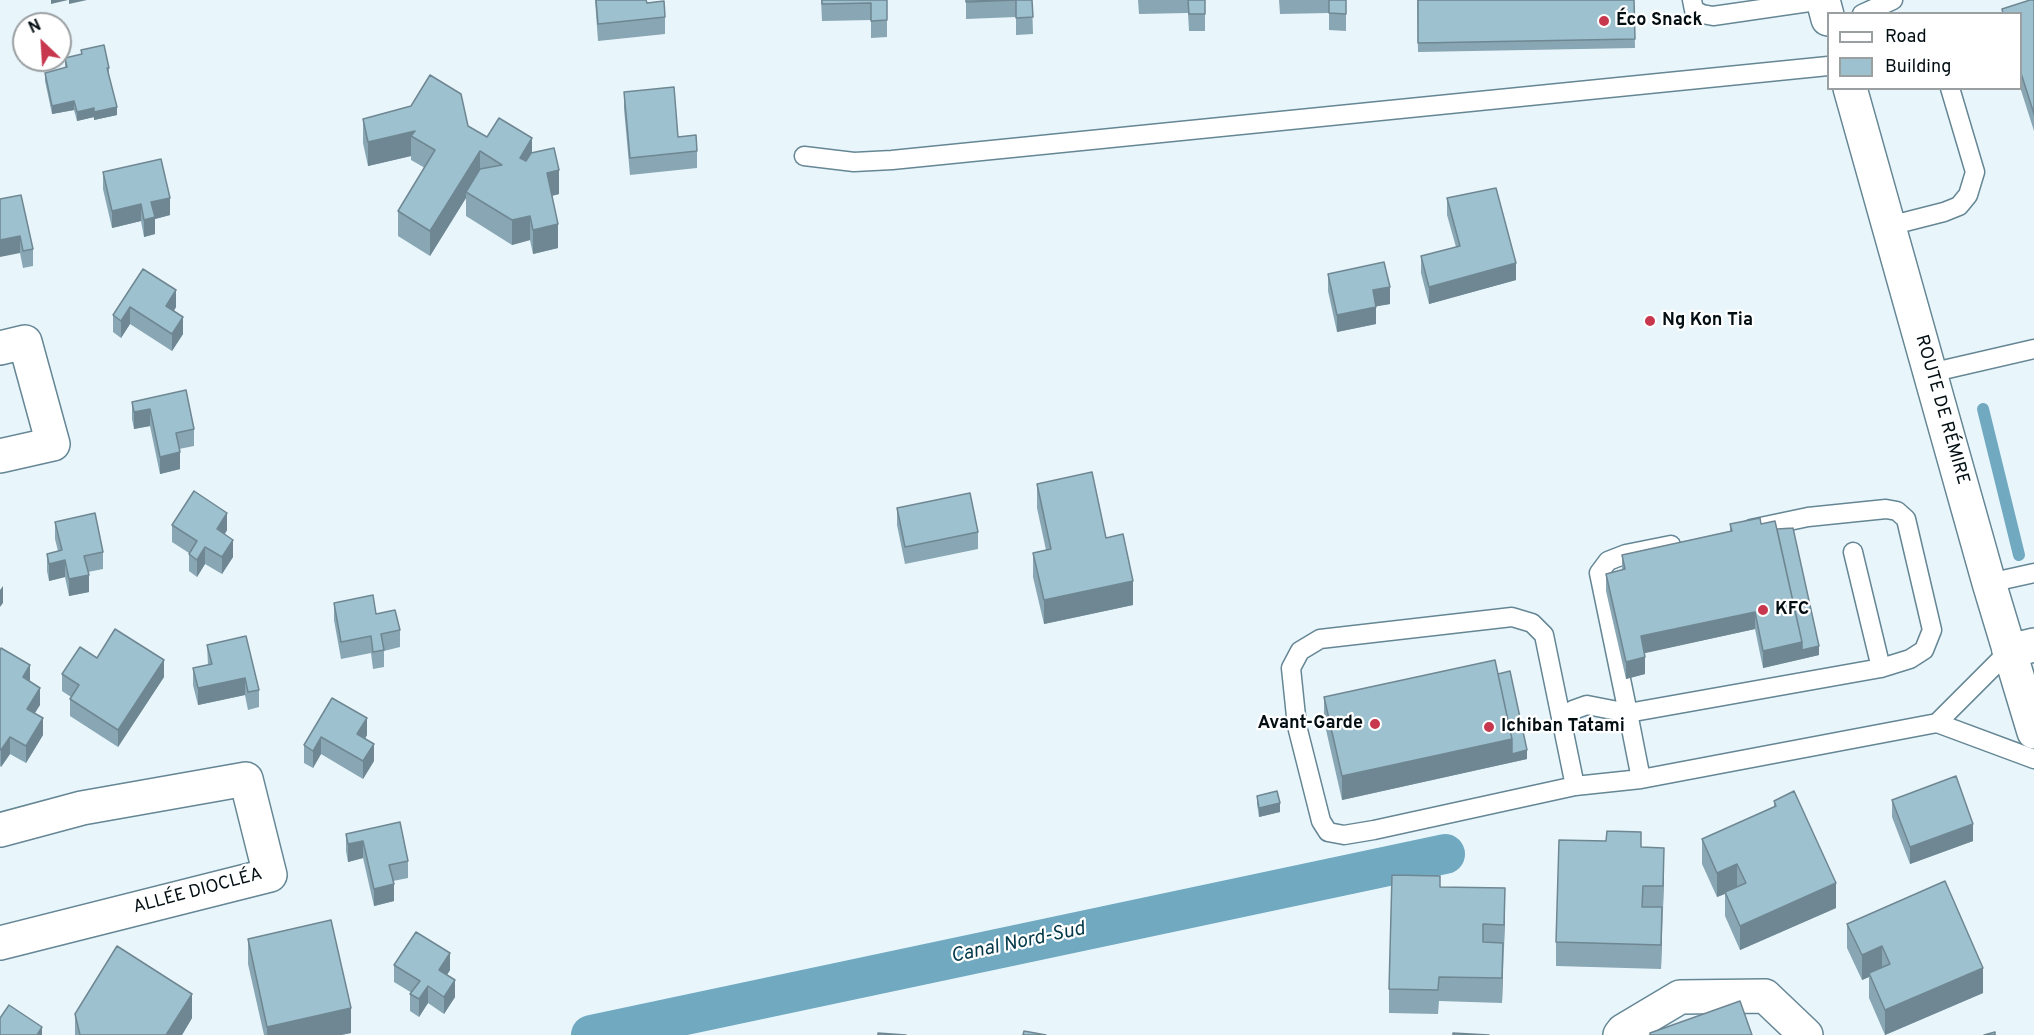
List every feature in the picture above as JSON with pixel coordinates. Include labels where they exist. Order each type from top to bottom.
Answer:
[{"type":"street","points":[[1823,0],[1827,15]]},
{"type":"street","name":"ROUTE DE RÉMIRE","points":[[1851,90],[1989,583],[2021,648],[2034,732]]},
{"type":"street","points":[[0,348],[25,342],[53,444],[0,456]]},
{"type":"street","name":"ALLÉE DIOCLÉA","points":[[0,830],[82,808],[246,779],[270,875],[0,943]]},
{"type":"street","points":[[1620,1035],[1680,996],[1765,996],[1806,1035]]},
{"type":"lane","points":[[1692,0],[1694,10],[1713,16],[1823,0]]},
{"type":"lane","points":[[1866,12],[1893,0]]},
{"type":"lane","points":[[804,156],[854,162],[891,160],[1827,66]]},
{"type":"lane","points":[[1889,226],[1944,212],[1959,206],[1968,195],[1975,172],[1951,90]]},
{"type":"lane","points":[[1930,373],[2034,350]]},
{"type":"lane","points":[[1562,719],[1573,710],[1587,705],[1628,713],[1881,668],[1910,659],[1924,650],[1932,630],[1906,519],[1897,512],[1886,509],[1808,517],[1729,533]]},
{"type":"lane","points":[[1641,779],[1599,573],[1608,561],[1626,554],[1683,542]]},
{"type":"lane","points":[[1853,552],[1881,668]]},
{"type":"lane","points":[[1989,583],[2034,573]]},
{"type":"lane","points":[[1575,786],[1544,635],[1532,623],[1512,617],[1320,639],[1300,651],[1291,668],[1297,726],[1321,821],[1328,832],[1344,835],[1575,786],[1641,779],[1937,723],[2021,648]]},
{"type":"lane","points":[[1937,723],[2034,759]]},
{"type":"building","points":[[596,0],[646,0],[647,3],[664,1],[665,17],[598,24]]},
{"type":"building","points":[[822,0],[887,0],[887,20],[871,21],[871,3],[822,4]]},
{"type":"building","points":[[966,0],[1016,0],[966,2]]},
{"type":"building","points":[[1016,0],[1032,0],[1033,17],[1016,18]]},
{"type":"building","points":[[1188,0],[1205,0],[1205,14],[1189,14]]},
{"type":"building","points":[[1329,0],[1346,0],[1346,14],[1329,13]]},
{"type":"building","points":[[1418,0],[1634,0],[1635,39],[1418,43]]},
{"type":"building","points":[[2034,0],[2034,114],[2022,76],[2022,12],[2003,12],[2002,9]]},
{"type":"building","points":[[104,45],[117,107],[94,112],[94,108],[77,112],[74,101],[52,106],[45,73],[72,72],[72,56],[82,54],[81,50]]},
{"type":"building","points":[[430,75],[461,94],[468,126],[487,137],[499,118],[532,138],[520,158],[526,161],[531,153],[554,148],[559,170],[547,173],[558,224],[533,230],[530,216],[512,220],[466,192],[480,169],[502,165],[480,151],[430,231],[398,211],[435,150],[411,136],[415,131],[368,142],[363,119],[411,106]]},
{"type":"building","points":[[674,87],[678,137],[696,135],[697,151],[630,158],[624,92]]},
{"type":"building","points":[[161,159],[170,198],[151,202],[155,217],[144,220],[141,204],[112,211],[103,172]]},
{"type":"building","points":[[1496,188],[1516,263],[1429,287],[1421,256],[1460,246],[1447,198]]},
{"type":"building","points":[[21,195],[33,249],[23,251],[20,236],[0,240],[0,199]]},
{"type":"building","points":[[1384,262],[1390,287],[1373,290],[1376,307],[1337,315],[1328,274]]},
{"type":"building","points":[[143,269],[176,290],[166,306],[183,317],[172,334],[130,307],[121,321],[113,315]]},
{"type":"building","points":[[186,390],[194,429],[176,433],[180,452],[160,457],[150,409],[134,412],[132,402]]},
{"type":"building","points":[[1092,472],[1106,538],[1123,534],[1133,581],[1044,600],[1033,553],[1051,549],[1037,484]]},
{"type":"building","points":[[194,491],[227,513],[217,529],[233,540],[222,557],[205,547],[197,560],[189,554],[197,541],[172,525]]},
{"type":"building","points":[[970,493],[978,532],[905,547],[897,508]]},
{"type":"building","points":[[95,513],[103,552],[84,556],[89,575],[69,579],[65,560],[49,564],[47,554],[62,550],[55,522]]},
{"type":"building","points":[[1760,518],[1761,524],[1775,521],[1802,642],[1763,651],[1755,612],[1641,636],[1645,657],[1626,662],[1606,574],[1625,569],[1622,555],[1732,531],[1730,524]]},
{"type":"building","points":[[1793,528],[1819,646],[1802,650],[1777,529]]},
{"type":"building","points":[[373,595],[376,614],[395,610],[400,630],[381,634],[384,650],[373,652],[371,636],[341,642],[334,603]]},
{"type":"building","points":[[115,629],[164,660],[118,730],[70,699],[79,685],[62,674],[80,647],[97,658]]},
{"type":"building","points":[[246,636],[259,690],[248,692],[245,678],[198,688],[193,668],[212,664],[207,645]]},
{"type":"building","points":[[1,648],[30,665],[23,677],[40,688],[27,709],[43,718],[26,746],[10,737],[1,750],[0,651]]},
{"type":"building","points":[[1495,660],[1512,739],[1342,776],[1324,697]]},
{"type":"building","points":[[1510,671],[1527,750],[1512,754],[1512,739],[1498,674]]},
{"type":"building","points":[[332,698],[367,718],[357,734],[374,744],[363,761],[321,737],[313,751],[304,745]]},
{"type":"building","points":[[1956,776],[1973,824],[1910,847],[1892,800]]},
{"type":"building","points":[[1277,791],[1280,803],[1259,808],[1257,796]]},
{"type":"building","points":[[1794,791],[1836,883],[1740,926],[1725,892],[1746,883],[1737,864],[1717,873],[1702,839],[1776,806],[1774,801]]},
{"type":"building","points":[[400,822],[408,861],[389,865],[394,884],[374,889],[363,841],[348,844],[346,834]]},
{"type":"building","points":[[1607,831],[1641,832],[1641,847],[1664,848],[1663,886],[1643,886],[1642,907],[1662,907],[1661,945],[1556,942],[1559,840],[1606,841]]},
{"type":"building","points":[[1392,875],[1440,876],[1440,887],[1505,888],[1504,925],[1483,924],[1483,942],[1503,943],[1502,978],[1439,977],[1438,990],[1389,989]]},
{"type":"building","points":[[1945,881],[1983,968],[1885,1010],[1869,973],[1890,964],[1882,946],[1862,955],[1847,924]]},
{"type":"building","points":[[331,920],[351,1008],[267,1027],[248,939]]},
{"type":"building","points":[[416,932],[450,953],[439,970],[455,980],[444,997],[428,986],[419,999],[410,994],[420,981],[394,965]]},
{"type":"building","points":[[117,946],[192,994],[166,1035],[80,1035],[75,1014]]},
{"type":"building","points":[[1740,1001],[1752,1035],[1650,1035],[1650,1033]]},
{"type":"building","points":[[9,1005],[42,1027],[37,1035],[0,1035],[0,1018]]},
{"type":"building","points":[[1024,1031],[1046,1035],[1023,1035]]},
{"type":"building","points":[[878,1033],[906,1035],[878,1035]]},
{"type":"building","points":[[1453,1033],[1489,1035],[1453,1035]]},
{"type":"waterway","points":[[1983,409],[2019,555]]},
{"type":"waterway","name":"Canal Nord-Sud","points":[[591,1035],[1445,854]]},
{"type":"place","name":"Éco Snack","points":[[1604,21]]},
{"type":"place","name":"Ng Kon Tia","points":[[1650,321]]},
{"type":"place","name":"KFC","points":[[1763,610]]},
{"type":"place","name":"Avant-Garde","points":[[1375,724]]},
{"type":"place","name":"Ichiban Tatami","points":[[1489,727]]}]
